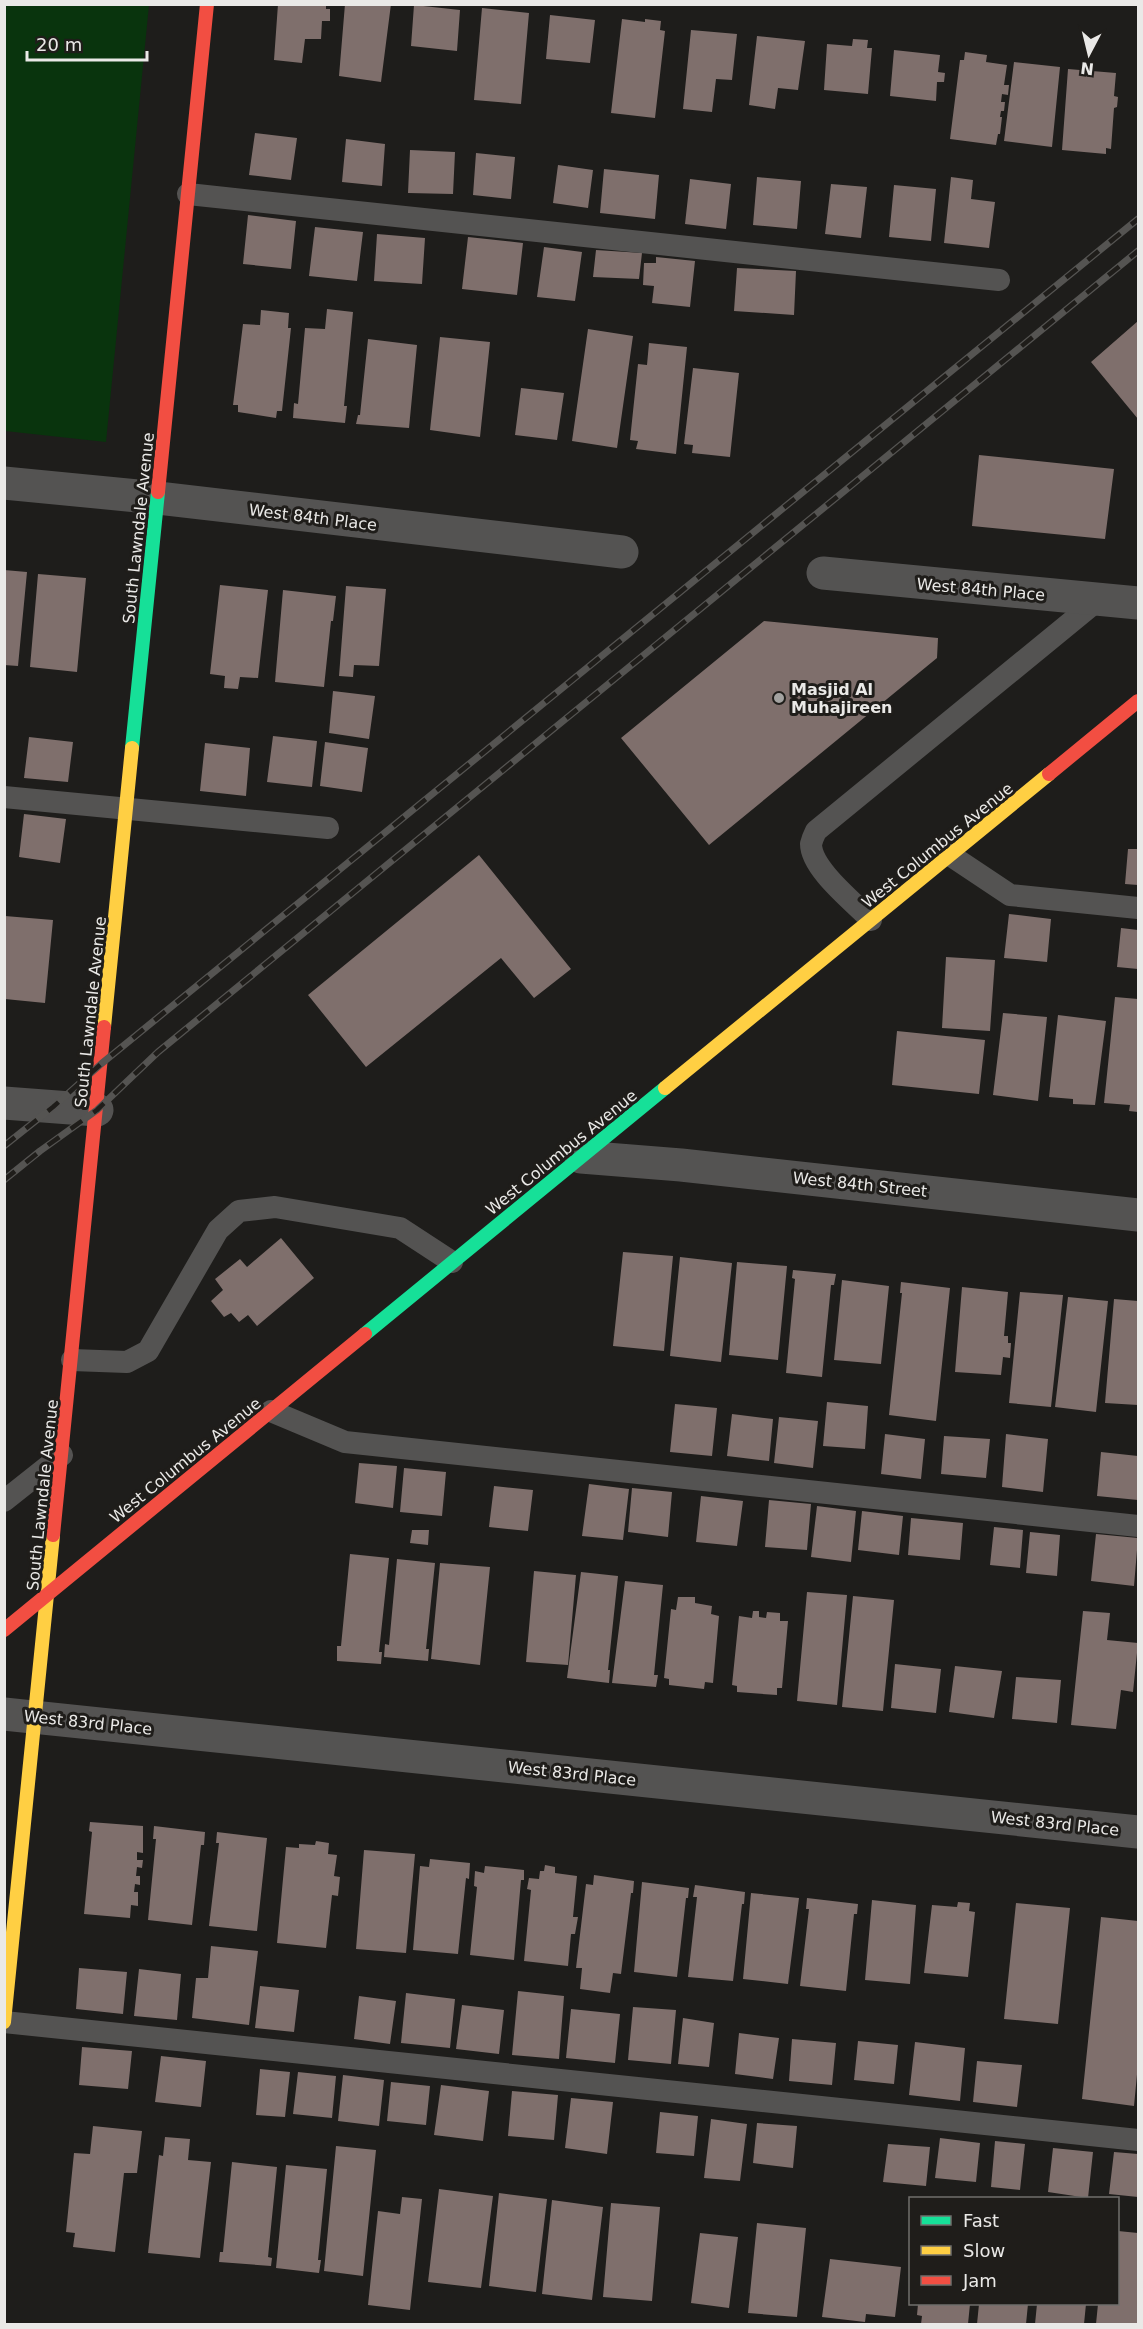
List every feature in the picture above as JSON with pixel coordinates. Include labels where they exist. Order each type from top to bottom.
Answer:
[{"type":"street","name":"South Lawndale Avenue","points":[[4,2022],[63,1455],[207,4]]},
{"type":"street","name":"West 84th Place","points":[[4,483],[158,498],[622,552]]},
{"type":"street","name":"West 84th Place","points":[[823,573],[1138,603]]},
{"type":"street","name":"West Columbus Avenue","points":[[4,1630],[1138,701]]},
{"type":"street","points":[[4,1103],[97,1110]]},
{"type":"street","name":"West 84th Street","points":[[581,1157],[681,1165],[1138,1215]]},
{"type":"street","name":"West 83rd Place","points":[[4,1714],[1138,1832]]},
{"type":"lane","points":[[188,194],[999,280]]},
{"type":"lane","points":[[872,920],[818,866],[812,852],[811,842],[816,831],[1098,600]]},
{"type":"lane","points":[[4,797],[328,828]]},
{"type":"lane","points":[[950,855],[1010,896],[1138,908]]},
{"type":"lane","points":[[72,1360],[127,1362],[148,1351],[218,1230],[238,1211],[275,1207],[400,1228],[452,1262]]},
{"type":"lane","points":[[271,1411],[345,1442],[1138,1526]]},
{"type":"lane","points":[[4,1501],[63,1455]]},
{"type":"lane","points":[[4,2022],[1138,2140]]},
{"type":"green space","points":[[5,4],[149,5],[106,442],[5,431]]},
{"type":"building","points":[[278,4],[326,4],[326,9],[330,9],[330,21],[322,21],[321,39],[305,39],[302,63],[274,60]]},
{"type":"building","points":[[345,4],[391,4],[381,82],[339,76]]},
{"type":"building","points":[[414,5],[460,10],[457,51],[411,46]]},
{"type":"building","points":[[482,8],[529,13],[521,104],[474,100]]},
{"type":"building","points":[[550,15],[595,20],[590,63],[546,59]]},
{"type":"building","points":[[622,19],[645,22],[645,19],[661,21],[660,30],[665,31],[655,118],[611,113]]},
{"type":"building","points":[[691,30],[737,34],[732,80],[716,79],[712,112],[683,109]]},
{"type":"building","points":[[757,36],[805,41],[798,90],[778,88],[775,109],[749,105]]},
{"type":"building","points":[[853,39],[868,40],[867,48],[872,48],[868,94],[824,90],[827,44],[852,46]]},
{"type":"building","points":[[894,50],[940,55],[938,72],[945,73],[944,82],[937,82],[936,101],[890,96]]},
{"type":"building","points":[[965,52],[987,55],[986,62],[1007,65],[1004,85],[1009,85],[1008,95],[1002,94],[1001,102],[1005,102],[1004,111],[1001,111],[1000,134],[998,134],[996,145],[950,139],[960,60],[964,60]]},
{"type":"building","points":[[1014,62],[1060,67],[1052,147],[1004,141]]},
{"type":"building","points":[[1068,69],[1116,73],[1114,96],[1118,97],[1117,107],[1114,108],[1111,149],[1106,148],[1106,154],[1062,150]]},
{"type":"building","points":[[255,133],[297,138],[291,180],[249,175]]},
{"type":"building","points":[[346,139],[385,144],[382,186],[342,182]]},
{"type":"building","points":[[410,150],[455,152],[453,194],[408,193]]},
{"type":"building","points":[[476,153],[515,157],[511,199],[473,195]]},
{"type":"building","points":[[558,165],[593,170],[588,208],[553,203]]},
{"type":"building","points":[[604,169],[659,175],[655,219],[600,213]]},
{"type":"building","points":[[757,177],[801,181],[797,229],[753,225]]},
{"type":"building","points":[[951,177],[973,180],[971,199],[995,202],[989,248],[944,243]]},
{"type":"building","points":[[690,179],[731,184],[726,229],[685,224]]},
{"type":"building","points":[[831,184],[867,187],[861,238],[825,234]]},
{"type":"building","points":[[894,185],[936,189],[931,241],[889,237]]},
{"type":"building","points":[[248,215],[296,221],[291,269],[243,264]]},
{"type":"building","points":[[315,227],[363,232],[357,281],[309,276]]},
{"type":"building","points":[[377,234],[425,238],[422,284],[374,281]]},
{"type":"building","points":[[468,237],[523,243],[517,295],[462,289]]},
{"type":"building","points":[[544,247],[582,252],[575,301],[537,297]]},
{"type":"building","points":[[596,250],[642,253],[639,279],[593,277]]},
{"type":"building","points":[[656,257],[695,261],[690,307],[652,303],[654,286],[643,285],[644,263],[656,263]]},
{"type":"building","points":[[737,268],[796,271],[794,315],[734,311]]},
{"type":"building","points":[[327,309],[353,312],[344,406],[347,406],[345,423],[293,418],[294,403],[298,404],[305,328],[325,329]]},
{"type":"building","points":[[261,310],[289,313],[288,328],[291,328],[282,411],[277,411],[276,418],[238,412],[238,405],[233,405],[243,324],[260,325]]},
{"type":"building","points":[[1138,321],[1138,419],[1091,362]]},
{"type":"building","points":[[588,329],[633,336],[617,448],[572,441]]},
{"type":"building","points":[[440,337],[490,342],[480,437],[430,430]]},
{"type":"building","points":[[368,339],[417,345],[409,428],[356,424],[358,415],[360,415]]},
{"type":"building","points":[[649,343],[687,347],[676,454],[636,449],[638,441],[630,440],[638,364],[647,365]]},
{"type":"building","points":[[693,368],[739,373],[730,457],[692,453],[693,445],[684,444]]},
{"type":"building","points":[[521,388],[564,393],[557,440],[515,435]]},
{"type":"building","points":[[979,455],[1114,469],[1105,539],[972,526]]},
{"type":"building","points":[[4,570],[27,572],[18,666],[4,665]]},
{"type":"building","points":[[38,574],[86,578],[77,672],[30,667]]},
{"type":"building","points":[[220,585],[268,590],[258,678],[240,677],[238,689],[224,688],[225,676],[210,674]]},
{"type":"building","points":[[346,586],[386,589],[379,666],[354,665],[353,677],[339,676]]},
{"type":"building","points":[[283,590],[336,596],[324,687],[275,682]]},
{"type":"building","name":"Masjid Al Muhajireen","points":[[764,621],[938,638],[937,658],[709,845],[621,738]]},
{"type":"building","points":[[333,691],[375,696],[369,739],[329,733]]},
{"type":"building","points":[[273,736],[317,741],[312,787],[267,782]]},
{"type":"building","points":[[29,737],[73,742],[68,782],[24,778]]},
{"type":"building","points":[[325,742],[368,748],[362,792],[320,786]]},
{"type":"building","points":[[205,743],[250,748],[246,796],[200,791]]},
{"type":"building","points":[[24,814],[66,819],[60,863],[19,857]]},
{"type":"building","points":[[1128,849],[1138,849],[1138,885],[1125,884]]},
{"type":"building","points":[[479,855],[571,969],[534,998],[501,958],[366,1067],[308,995]]},
{"type":"building","points":[[1009,914],[1051,919],[1047,962],[1004,958]]},
{"type":"building","points":[[5,916],[53,920],[45,1003],[5,999]]},
{"type":"building","points":[[1121,928],[1138,930],[1138,969],[1117,967]]},
{"type":"building","points":[[946,957],[995,960],[990,1031],[942,1028]]},
{"type":"building","points":[[1115,997],[1138,999],[1138,1112],[1129,1111],[1130,1105],[1104,1103]]},
{"type":"building","points":[[1003,1013],[1047,1017],[1038,1101],[993,1095]]},
{"type":"building","points":[[1058,1015],[1106,1021],[1095,1105],[1073,1104],[1073,1099],[1049,1097]]},
{"type":"building","points":[[897,1031],[985,1040],[979,1094],[892,1085]]},
{"type":"building","points":[[281,1238],[314,1278],[257,1326],[248,1315],[239,1322],[231,1313],[224,1317],[211,1301],[223,1290],[215,1279],[240,1259],[247,1267]]},
{"type":"building","points":[[623,1252],[673,1256],[664,1351],[613,1346]]},
{"type":"building","points":[[680,1257],[732,1263],[721,1362],[670,1356]]},
{"type":"building","points":[[737,1262],[787,1266],[778,1360],[729,1355]]},
{"type":"building","points":[[793,1270],[836,1274],[834,1285],[831,1285],[822,1377],[786,1373],[795,1279],[792,1278]]},
{"type":"building","points":[[842,1280],[889,1286],[881,1364],[834,1360]]},
{"type":"building","points":[[901,1282],[950,1288],[936,1421],[889,1415],[902,1293],[900,1293]]},
{"type":"building","points":[[962,1287],[1008,1292],[1004,1336],[1008,1336],[1008,1343],[1011,1343],[1010,1358],[1003,1357],[1001,1375],[955,1372]]},
{"type":"building","points":[[1020,1292],[1063,1295],[1051,1407],[1009,1403]]},
{"type":"building","points":[[1068,1297],[1108,1301],[1096,1412],[1055,1407]]},
{"type":"building","points":[[1114,1299],[1138,1301],[1138,1405],[1105,1403]]},
{"type":"building","points":[[827,1402],[868,1406],[865,1449],[823,1446]]},
{"type":"building","points":[[675,1404],[717,1408],[712,1456],[670,1452]]},
{"type":"building","points":[[732,1414],[773,1419],[769,1461],[727,1456]]},
{"type":"building","points":[[779,1417],[818,1421],[813,1468],[774,1463]]},
{"type":"building","points":[[885,1434],[925,1439],[921,1479],[881,1474]]},
{"type":"building","points":[[1006,1434],[1048,1439],[1043,1492],[1002,1487]]},
{"type":"building","points":[[944,1436],[990,1439],[986,1478],[941,1474]]},
{"type":"building","points":[[1101,1452],[1138,1456],[1138,1500],[1097,1496]]},
{"type":"building","points":[[359,1463],[397,1466],[393,1508],[355,1503]]},
{"type":"building","points":[[404,1468],[446,1472],[442,1516],[400,1512]]},
{"type":"building","points":[[589,1484],[629,1489],[623,1540],[582,1536]]},
{"type":"building","points":[[494,1486],[533,1490],[528,1531],[489,1527]]},
{"type":"building","points":[[632,1488],[672,1492],[668,1537],[628,1532]]},
{"type":"building","points":[[701,1496],[743,1501],[737,1546],[696,1542]]},
{"type":"building","points":[[769,1500],[811,1504],[807,1550],[765,1547]]},
{"type":"building","points":[[817,1506],[856,1511],[851,1562],[811,1557]]},
{"type":"building","points":[[862,1511],[903,1516],[899,1555],[858,1550]]},
{"type":"building","points":[[911,1518],[963,1523],[960,1560],[908,1555]]},
{"type":"building","points":[[994,1527],[1023,1530],[1020,1568],[990,1565]]},
{"type":"building","points":[[412,1530],[429,1530],[428,1545],[410,1543]]},
{"type":"building","points":[[1030,1532],[1060,1535],[1057,1576],[1026,1573]]},
{"type":"building","points":[[1096,1534],[1138,1538],[1134,1586],[1091,1581]]},
{"type":"building","points":[[350,1554],[389,1558],[379,1652],[382,1652],[381,1664],[337,1661],[337,1646],[341,1646]]},
{"type":"building","points":[[397,1559],[435,1563],[426,1649],[429,1649],[428,1661],[384,1657],[385,1644],[389,1645]]},
{"type":"building","points":[[440,1563],[490,1567],[480,1665],[431,1659]]},
{"type":"building","points":[[534,1571],[576,1575],[568,1665],[526,1662]]},
{"type":"building","points":[[581,1572],[618,1576],[608,1670],[610,1670],[609,1683],[567,1678]]},
{"type":"building","points":[[625,1581],[663,1585],[654,1675],[658,1675],[656,1687],[612,1683]]},
{"type":"building","points":[[807,1592],[847,1595],[837,1705],[797,1701]]},
{"type":"building","points":[[853,1596],[894,1600],[883,1711],[842,1707]]},
{"type":"building","points":[[678,1597],[695,1597],[695,1603],[712,1606],[711,1614],[719,1616],[713,1683],[705,1682],[704,1689],[669,1685],[669,1679],[664,1678],[671,1609],[676,1610]]},
{"type":"building","points":[[753,1611],[759,1611],[759,1617],[766,1618],[767,1612],[780,1613],[780,1621],[788,1621],[782,1688],[777,1688],[777,1695],[737,1692],[737,1686],[732,1685],[739,1616],[752,1618]]},
{"type":"building","points":[[1083,1611],[1110,1613],[1107,1640],[1138,1643],[1133,1692],[1121,1690],[1116,1729],[1071,1725]]},
{"type":"building","points":[[895,1664],[941,1669],[936,1713],[891,1708]]},
{"type":"building","points":[[955,1666],[1002,1671],[994,1718],[949,1712]]},
{"type":"building","points":[[1016,1677],[1061,1680],[1057,1723],[1012,1719]]},
{"type":"building","points":[[90,1822],[143,1826],[143,1853],[137,1852],[137,1860],[143,1860],[142,1868],[137,1867],[136,1876],[140,1876],[140,1885],[135,1884],[134,1892],[138,1892],[138,1906],[131,1905],[130,1918],[84,1914],[92,1832],[89,1831]]},
{"type":"building","points":[[154,1826],[205,1832],[204,1845],[201,1845],[192,1925],[148,1920],[156,1839],[153,1839]]},
{"type":"building","points":[[217,1832],[267,1838],[257,1931],[209,1926],[219,1843],[216,1843]]},
{"type":"building","points":[[316,1841],[329,1843],[328,1854],[337,1855],[334,1876],[340,1877],[338,1896],[332,1895],[326,1948],[277,1943],[286,1847],[299,1848],[299,1844],[315,1845]]},
{"type":"building","points":[[364,1850],[415,1854],[406,1953],[356,1949]]},
{"type":"building","points":[[430,1859],[470,1863],[469,1879],[466,1878],[458,1954],[413,1950],[420,1866],[429,1867]]},
{"type":"building","points":[[545,1865],[555,1867],[555,1873],[577,1876],[573,1917],[578,1917],[575,1934],[571,1934],[568,1966],[524,1961],[531,1890],[527,1889],[529,1878],[539,1879],[540,1871],[544,1871]]},
{"type":"building","points":[[485,1866],[524,1870],[524,1880],[521,1880],[514,1960],[470,1955],[477,1887],[474,1886],[475,1871],[484,1873]]},
{"type":"building","points":[[594,1875],[634,1881],[621,1974],[613,1973],[610,1993],[580,1989],[582,1968],[576,1968],[586,1884],[593,1885]]},
{"type":"building","points":[[642,1882],[689,1888],[677,1977],[634,1972]]},
{"type":"building","points":[[695,1885],[745,1892],[733,1981],[688,1977],[697,1897],[693,1897]]},
{"type":"building","points":[[751,1893],[799,1898],[788,1984],[743,1979]]},
{"type":"building","points":[[807,1898],[858,1904],[857,1914],[854,1914],[846,1991],[800,1986],[809,1909],[806,1909]]},
{"type":"building","points":[[872,1900],[916,1905],[910,1984],[865,1980]]},
{"type":"building","points":[[958,1902],[970,1903],[969,1911],[975,1912],[968,1977],[924,1973],[932,1905],[957,1907]]},
{"type":"building","points":[[1016,1903],[1070,1908],[1058,2024],[1004,2019]]},
{"type":"building","points":[[1101,1917],[1138,1921],[1138,2064],[1134,2106],[1082,2099]]},
{"type":"building","points":[[211,1946],[258,1951],[249,2025],[192,2018],[196,1978],[208,1978]]},
{"type":"building","points":[[79,1968],[127,1972],[123,2014],[76,2009]]},
{"type":"building","points":[[139,1969],[181,1974],[177,2020],[134,2016]]},
{"type":"building","points":[[260,1986],[299,1990],[294,2032],[255,2028]]},
{"type":"building","points":[[518,1991],[564,1996],[559,2059],[512,2055]]},
{"type":"building","points":[[406,1993],[455,1999],[450,2048],[401,2043]]},
{"type":"building","points":[[359,1996],[396,2001],[390,2044],[354,2039]]},
{"type":"building","points":[[462,2005],[504,2010],[499,2054],[456,2049]]},
{"type":"building","points":[[633,2007],[676,2010],[671,2064],[628,2060]]},
{"type":"building","points":[[571,2009],[620,2014],[615,2063],[566,2058]]},
{"type":"building","points":[[683,2018],[714,2023],[709,2067],[678,2064]]},
{"type":"building","points":[[739,2033],[779,2038],[773,2079],[735,2074]]},
{"type":"building","points":[[792,2039],[836,2043],[832,2085],[789,2081]]},
{"type":"building","points":[[858,2041],[898,2045],[894,2084],[854,2080]]},
{"type":"building","points":[[915,2042],[965,2048],[960,2101],[909,2095]]},
{"type":"building","points":[[82,2047],[132,2051],[128,2089],[79,2085]]},
{"type":"building","points":[[161,2056],[206,2061],[201,2107],[155,2102]]},
{"type":"building","points":[[977,2061],[1022,2065],[1017,2107],[973,2102]]},
{"type":"building","points":[[260,2069],[290,2072],[285,2117],[256,2115]]},
{"type":"building","points":[[298,2072],[336,2076],[332,2118],[293,2114]]},
{"type":"building","points":[[343,2075],[384,2080],[379,2126],[338,2121]]},
{"type":"building","points":[[391,2082],[430,2086],[426,2125],[387,2121]]},
{"type":"building","points":[[441,2085],[489,2091],[483,2141],[434,2135]]},
{"type":"building","points":[[512,2091],[558,2095],[554,2140],[508,2136]]},
{"type":"building","points":[[571,2098],[613,2102],[607,2154],[565,2148]]},
{"type":"building","points":[[660,2112],[698,2116],[694,2156],[656,2153]]},
{"type":"building","points":[[711,2119],[747,2124],[740,2181],[704,2178]]},
{"type":"building","points":[[757,2123],[797,2126],[793,2168],[753,2163]]},
{"type":"building","points":[[93,2126],[142,2131],[137,2173],[124,2173],[115,2252],[73,2247],[75,2233],[66,2232],[74,2153],[90,2154]]},
{"type":"building","points":[[165,2137],[190,2139],[188,2160],[211,2162],[200,2258],[148,2253],[159,2155],[163,2156]]},
{"type":"building","points":[[940,2138],[980,2143],[976,2182],[935,2178]]},
{"type":"building","points":[[995,2141],[1025,2144],[1020,2190],[991,2187]]},
{"type":"building","points":[[888,2144],[930,2147],[926,2186],[883,2182]]},
{"type":"building","points":[[336,2146],[376,2150],[363,2276],[324,2271]]},
{"type":"building","points":[[1053,2148],[1093,2152],[1088,2197],[1048,2192]]},
{"type":"building","points":[[1114,2152],[1138,2154],[1138,2197],[1109,2194]]},
{"type":"building","points":[[232,2162],[277,2167],[268,2257],[272,2258],[271,2266],[219,2262],[220,2252],[223,2252]]},
{"type":"building","points":[[286,2165],[327,2169],[318,2260],[321,2260],[319,2273],[276,2268]]},
{"type":"building","points":[[439,2189],[493,2196],[481,2288],[428,2282]]},
{"type":"building","points":[[499,2193],[547,2199],[536,2292],[489,2286]]},
{"type":"building","points":[[402,2197],[422,2199],[410,2310],[368,2305],[378,2211],[400,2214]]},
{"type":"building","points":[[552,2200],[603,2207],[592,2300],[542,2294]]},
{"type":"building","points":[[611,2203],[660,2207],[652,2301],[603,2297]]},
{"type":"building","points":[[757,2223],[806,2228],[797,2317],[748,2313]]},
{"type":"building","points":[[1119,2231],[1138,2233],[1138,2324],[1096,2324],[1098,2305],[1119,2305]]},
{"type":"building","points":[[700,2233],[738,2237],[729,2308],[691,2303]]},
{"type":"building","points":[[830,2259],[901,2267],[895,2317],[866,2314],[865,2322],[822,2317]]},
{"type":"building","points":[[918,2305],[970,2305],[968,2324],[921,2324],[922,2316],[917,2315]]},
{"type":"building","points":[[979,2305],[1028,2305],[1026,2324],[977,2324]]},
{"type":"building","points":[[1037,2305],[1086,2305],[1084,2324],[1035,2324]]},
{"type":"railway","points":[[4,1146],[53,1107],[101,1064],[1138,219]]},
{"type":"railway","points":[[4,1180],[97,1110],[158,1052],[1138,251]]},
{"type":"traffic: fast","points":[[132,748],[158,492]]},
{"type":"traffic: fast","points":[[365,1334],[665,1088]]},
{"type":"traffic: slow","points":[[104,1027],[132,748]]},
{"type":"traffic: slow","points":[[665,1088],[1049,774]]},
{"type":"traffic: slow","points":[[4,2022],[53,1535]]},
{"type":"traffic: jam","points":[[158,492],[207,4]]},
{"type":"traffic: jam","points":[[1049,774],[1138,701]]},
{"type":"traffic: jam","points":[[53,1535],[104,1027]]},
{"type":"traffic: jam","points":[[4,1630],[365,1334]]},
{"type":"place","name":"Masjid Al Muhajireen","points":[[779,698]]}]
